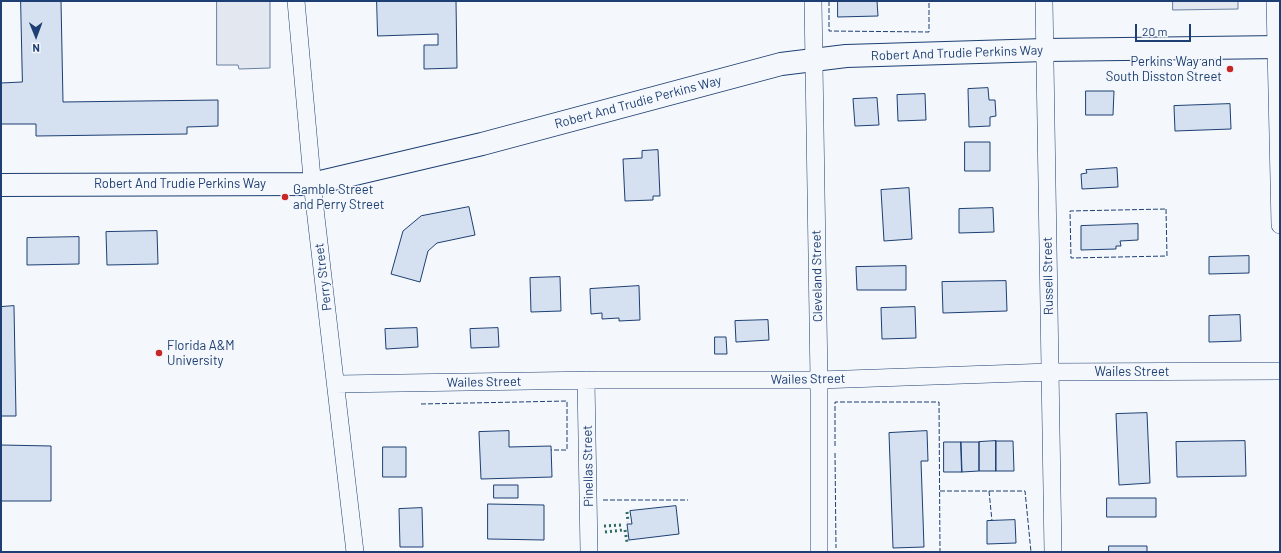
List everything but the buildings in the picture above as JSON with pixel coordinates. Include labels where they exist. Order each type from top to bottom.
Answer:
[{"type":"street","name":"Perry Street","points":[[296,1],[312,184],[355,552]]},
{"type":"street","name":"Cleveland Street","points":[[813,1],[820,552]]},
{"type":"street","name":"Russell Street","points":[[1044,1],[1053,552]]},
{"type":"street","points":[[1275,1],[1278,46],[1280,225]]},
{"type":"street","name":"Robert And Trudie Perkins Way","points":[[1,185],[312,184],[482,144],[781,64],[814,59],[846,56],[1045,50],[1278,46]]},
{"type":"street","name":"Wailes Street","points":[[336,384],[586,380],[819,380],[1050,372],[1280,371]]},
{"type":"street","name":"Pinellas Street","points":[[586,380],[589,552]]},
{"type":"shaded area","points":[[217,1],[270,1],[270,68],[239,69],[238,65],[217,65]]},
{"type":"shaded area","points":[[1173,1],[1238,1],[1238,9],[1173,10]]},
{"type":"hedge","points":[[627,512],[628,522]]},
{"type":"hedge","points":[[604,526],[622,525]]},
{"type":"hedge","points":[[605,532],[623,530]]},
{"type":"hedge","points":[[625,530],[627,542]]},
{"type":"fence","points":[[829,1],[829,31],[929,32],[929,1]]},
{"type":"fence","points":[[1166,209],[1167,256],[1071,258],[1070,211],[1166,209]]},
{"type":"fence","points":[[421,404],[567,401],[567,450],[551,450]]},
{"type":"fence","points":[[835,446],[835,402],[939,402],[940,552]]},
{"type":"fence","points":[[835,453],[836,548]]},
{"type":"fence","points":[[940,491],[1025,491],[1031,552]]},
{"type":"fence","points":[[989,491],[992,521]]},
{"type":"fence","points":[[603,500],[688,500]]},
{"type":"place","name":"Perkins Way and South Disston Street","points":[[1230,69]]},
{"type":"place","name":"Gamble Street and Perry Street","points":[[285,197]]},
{"type":"place","name":"Florida A&M University","points":[[159,353]]}]
